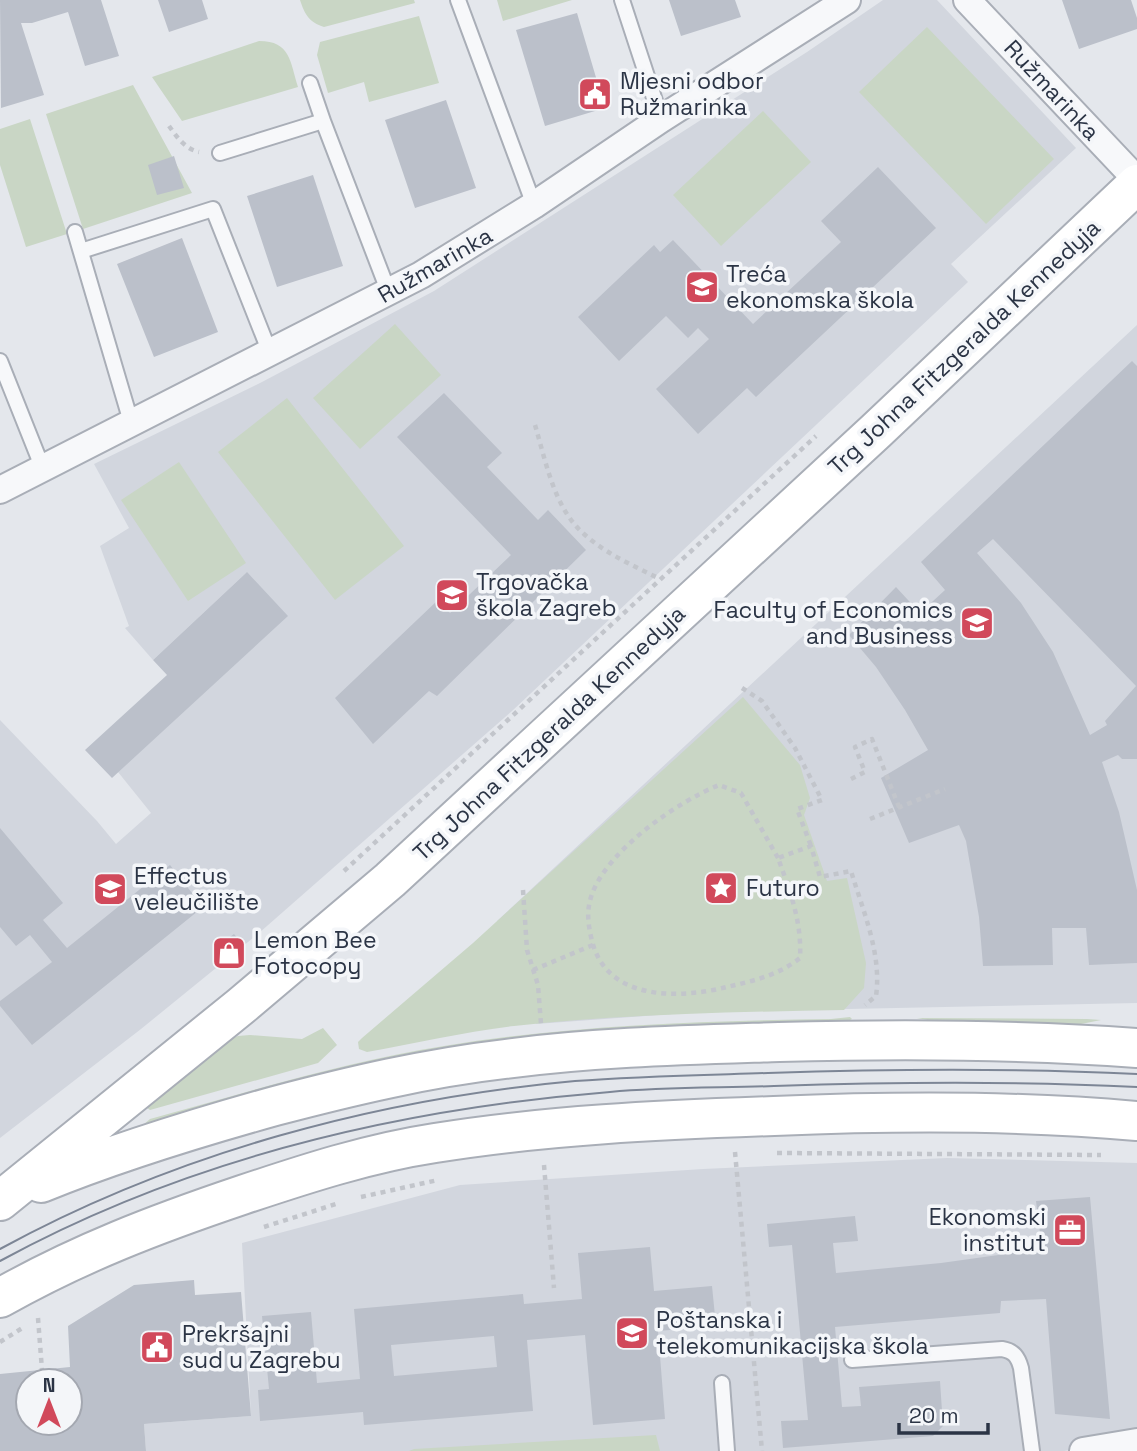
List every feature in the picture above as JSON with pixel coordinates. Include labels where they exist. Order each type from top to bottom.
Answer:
[{"type":"main road","name":"Trg Johna Fitzgeralda Kennedyja","points":[[0,1203],[242,1006],[390,880],[876,431],[1137,182]]},
{"type":"main road","name":"Trg Johna Fitzgeralda Kennedyja","points":[[0,1203],[79,1167],[138,1146],[251,1113],[367,1082],[505,1059],[646,1047],[896,1039],[1013,1040],[1137,1048]]},
{"type":"main road","points":[[0,1298],[105,1244],[163,1222],[320,1169],[433,1143],[546,1129],[656,1120],[859,1112],[971,1111],[1079,1115],[1137,1121]]},
{"type":"street","name":"Ružmarinka","points":[[0,490],[389,293],[534,205],[661,119],[847,0]]},
{"type":"street","name":"Ružmarinka","points":[[967,0],[1137,182]]},
{"type":"street","points":[[1083,1451],[1137,1442]]},
{"type":"lane","points":[[458,0],[534,205]]},
{"type":"lane","points":[[622,0],[661,119]]},
{"type":"lane","points":[[310,83],[389,293]]},
{"type":"lane","points":[[220,153],[323,121]]},
{"type":"lane","points":[[81,251],[213,209],[270,353]]},
{"type":"lane","points":[[75,232],[131,422]]},
{"type":"lane","points":[[0,361],[43,469]]},
{"type":"lane","points":[[852,1360],[1002,1349],[1010,1351],[1018,1358],[1021,1368],[1032,1451]]},
{"type":"lane","points":[[722,1383],[727,1451]]},
{"type":"path","points":[[169,126],[181,142],[192,150],[220,153]]},
{"type":"path","points":[[535,425],[550,477],[563,506],[582,533],[610,553],[660,580]]},
{"type":"path","points":[[338,876],[824,428]]},
{"type":"path","points":[[742,688],[762,701],[795,748],[822,800],[797,809],[820,877],[851,871],[875,954],[877,985],[876,996],[858,1011]]},
{"type":"path","points":[[851,779],[865,772],[855,747],[872,739],[899,807]]},
{"type":"path","points":[[719,785],[741,793],[778,858],[795,906],[801,945],[800,958],[791,965],[761,979],[692,994],[668,995],[627,986],[608,973],[597,956],[587,918],[592,893],[607,868],[642,833],[695,794],[719,785]]},
{"type":"path","points":[[870,819],[945,789]]},
{"type":"path","points":[[778,858],[811,846]]},
{"type":"path","points":[[523,890],[524,928],[538,985],[541,1028]]},
{"type":"path","points":[[533,970],[593,945]]},
{"type":"path","points":[[722,1153],[735,1153],[762,1451]]},
{"type":"path","points":[[777,1153],[1114,1156]]},
{"type":"path","points":[[532,1166],[556,1164]]},
{"type":"path","points":[[544,1165],[554,1288]]},
{"type":"path","points":[[353,1198],[446,1178]]},
{"type":"path","points":[[260,1228],[340,1203]]},
{"type":"path","points":[[38,1318],[42,1367]]},
{"type":"shaded area","points":[[883,0],[937,0],[1076,148],[951,264],[968,282],[512,711],[259,933],[0,1138],[0,720],[116,844],[151,813],[118,772],[247,572],[153,660],[125,628],[129,626],[100,546],[129,528],[94,464],[262,382],[434,291],[807,52]]},
{"type":"shaded area","name":"Faculty of Economics and Business","points":[[1137,325],[1137,1003],[700,1012],[536,1024],[497,921]]},
{"type":"shaded area","points":[[947,1158],[1137,1163],[1137,1438],[1064,1451],[146,1451],[144,1424],[251,1416],[242,1243],[460,1185],[703,1169]]},
{"type":"green space","points":[[300,0],[414,0],[415,3],[324,27],[308,17]]},
{"type":"green space","points":[[497,0],[572,0],[503,21]]},
{"type":"green space","points":[[419,16],[439,83],[369,102],[364,82],[328,93],[317,55],[320,42]]},
{"type":"green space","points":[[927,27],[1054,159],[986,224],[859,92]]},
{"type":"green space","points":[[259,41],[270,42],[283,49],[291,61],[298,87],[182,121],[152,77]]},
{"type":"green space","points":[[133,85],[192,193],[83,229],[46,114]]},
{"type":"green space","points":[[763,111],[811,162],[721,246],[673,195]]},
{"type":"green space","points":[[30,119],[67,234],[26,247],[0,165],[0,129]]},
{"type":"green space","points":[[395,324],[441,375],[360,449],[313,398]]},
{"type":"green space","points":[[287,398],[404,546],[335,600],[218,452]]},
{"type":"green space","points":[[179,462],[246,563],[188,601],[121,500]]},
{"type":"green space","points":[[743,697],[800,765],[810,798],[804,815],[827,881],[847,878],[866,963],[864,988],[844,1010],[679,1014],[555,1022],[477,1031],[367,1052],[359,1049],[358,1042],[362,1038],[473,943]]},
{"type":"green space","points":[[917,1018],[1101,1020],[1081,1024],[933,1021]]},
{"type":"green space","points":[[852,1019],[844,1023],[143,1128],[150,1119],[259,1088],[370,1060],[444,1046],[588,1029]]},
{"type":"green space","points":[[323,1028],[337,1045],[318,1063],[150,1110],[146,1107],[226,1041],[250,1035],[302,1039]]},
{"type":"green space","points":[[656,1435],[660,1451],[409,1451],[414,1449]]},
{"type":"building","points":[[0,0],[101,0],[119,56],[85,66],[68,12],[32,23],[21,23],[44,95],[1,108]]},
{"type":"building","points":[[158,0],[202,0],[208,19],[169,32]]},
{"type":"building","points":[[669,0],[735,0],[741,17],[681,36]]},
{"type":"building","points":[[1062,0],[1131,0],[1137,18],[1137,29],[1079,49]]},
{"type":"building","points":[[577,13],[605,108],[545,126],[516,30]]},
{"type":"building","points":[[446,100],[476,188],[415,208],[385,120]]},
{"type":"building","points":[[174,156],[184,188],[157,195],[148,165]]},
{"type":"building","points":[[878,167],[936,228],[756,397],[747,388],[698,434],[656,389],[709,339],[698,328],[688,338],[666,316],[619,361],[578,317],[654,245],[660,252],[673,240],[753,324],[841,242],[821,221]]},
{"type":"building","points":[[313,175],[343,266],[277,287],[247,196]]},
{"type":"building","points":[[182,238],[218,332],[154,357],[117,264]]},
{"type":"building","points":[[1132,361],[1137,366],[1137,759],[1122,759],[1118,755],[1102,762],[1119,812],[1137,890],[1137,963],[1089,965],[1086,928],[1052,928],[1053,965],[983,966],[979,917],[966,841],[959,825],[909,843],[881,778],[928,750],[876,667],[849,635],[896,587],[920,613],[945,590],[921,562]],"holes":[[[993,539],[1136,686],[1105,721],[1107,725],[1090,735],[1053,652],[1021,603],[977,553]]]},
{"type":"building","points":[[444,393],[502,453],[487,467],[538,520],[548,510],[586,550],[437,696],[429,691],[373,744],[335,698],[438,600],[450,613],[511,555],[397,437]]},
{"type":"building","points":[[247,572],[288,616],[112,778],[85,750],[167,675],[153,660]]},
{"type":"building","points":[[0,828],[63,903],[43,920],[67,948],[170,865],[203,907],[32,1045],[0,1006],[0,1001],[52,962],[30,935],[16,946],[0,927]]},
{"type":"building","name":"Lemon Bee Fotocopy","points":[[234,934],[244,946],[228,959],[218,946]]},
{"type":"building","points":[[1090,1197],[1110,1419],[1055,1414],[1046,1299],[1001,1301],[1000,1313],[835,1327],[842,1407],[861,1406],[859,1387],[940,1381],[943,1426],[933,1436],[783,1448],[781,1421],[808,1420],[792,1245],[769,1247],[767,1224],[855,1216],[858,1241],[833,1243],[836,1273],[941,1263],[1042,1249],[1036,1201]]},
{"type":"building","points":[[650,1247],[654,1291],[712,1286],[716,1326],[658,1331],[665,1419],[593,1425],[585,1335],[527,1340],[533,1411],[364,1425],[363,1412],[260,1421],[258,1390],[269,1389],[262,1316],[311,1312],[317,1383],[360,1379],[354,1309],[523,1294],[524,1304],[582,1299],[578,1253]],"holes":[[[494,1336],[497,1367],[394,1376],[391,1345]]]},
{"type":"building","name":"Prekršajni sud u Zagrebu","points":[[194,1280],[195,1295],[241,1292],[251,1416],[144,1424],[146,1451],[0,1451],[0,1374],[14,1373],[14,1437],[84,1437],[84,1367],[70,1367],[68,1326],[134,1285]]},
{"type":"tram line","points":[[0,1249],[67,1215],[207,1158],[352,1117],[500,1089],[623,1078],[814,1072],[999,1070],[1137,1074]]},
{"type":"tram line","points":[[0,1261],[71,1225],[220,1167],[374,1126],[452,1111],[531,1100],[672,1088],[956,1083],[1137,1087]]},
{"type":"place","name":"Mjesni odbor Ružmarinka","points":[[595,94]]},
{"type":"place","name":"Treća ekonomska škola","points":[[702,287]]},
{"type":"place","name":"Trgovačka škola Zagreb","points":[[452,595]]},
{"type":"place","name":"Faculty of Economics and Business","points":[[977,623]]},
{"type":"place","name":"Futuro","points":[[721,888]]},
{"type":"place","name":"Effectus veleučilište","points":[[110,889]]},
{"type":"place","name":"Lemon Bee Fotocopy","points":[[229,953]]},
{"type":"place","name":"Ekonomski institut","points":[[1070,1230]]},
{"type":"place","name":"Poštanska i telekomunikacijska škola","points":[[632,1333]]},
{"type":"place","name":"Prekršajni sud u Zagrebu","points":[[157,1347]]}]
